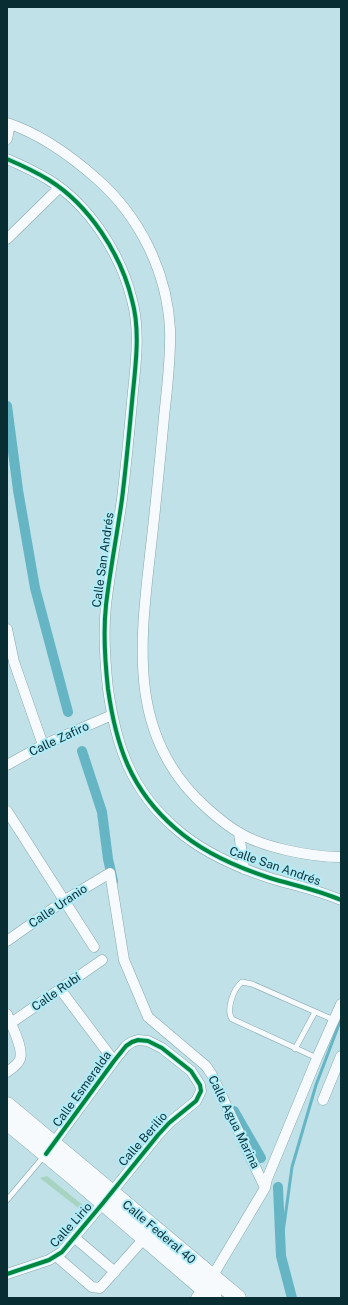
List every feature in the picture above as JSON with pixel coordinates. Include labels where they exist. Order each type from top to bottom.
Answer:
[{"type":"main road","name":"Calle Federal 40","points":[[9,1115],[149,1233],[206,1290],[238,1298]]},
{"type":"street","points":[[7,139],[8,123],[34,134],[83,166],[116,198],[130,215],[143,235],[155,260],[162,282],[170,327],[170,352],[158,486],[142,635],[143,678],[147,701],[162,749],[175,774],[204,806],[239,833],[290,851],[341,858]]},
{"type":"street","name":"Calle San Andrés","points":[[7,159],[48,180],[80,206],[110,245],[120,264],[133,302],[136,328],[136,357],[122,499],[106,606],[104,639],[106,675],[112,715],[120,748],[129,768],[138,786],[161,815],[177,830],[213,854],[244,869],[341,900]]},
{"type":"street","points":[[7,239],[59,188]]},
{"type":"street","points":[[7,629],[14,662],[43,745]]},
{"type":"street","name":"Calle Zafiro","points":[[7,765],[43,745],[112,715]]},
{"type":"street","points":[[7,811],[94,947]]},
{"type":"street","points":[[239,833],[244,869]]},
{"type":"street","name":"Calle Uranio","points":[[7,941],[65,900],[110,873]]},
{"type":"street","name":"Calle Agua Marina","points":[[110,873],[124,960],[148,1017],[206,1066],[265,1188]]},
{"type":"street","name":"Calle Rubí","points":[[9,1019],[102,960]]},
{"type":"street","points":[[60,988],[114,1061]]},
{"type":"street","points":[[206,1290],[265,1188],[267,1179],[341,1004]]},
{"type":"street","points":[[7,1072],[18,1064],[20,1059],[19,1044],[9,1019]]},
{"type":"street","name":"Calle Esmeralda","points":[[50,1149],[114,1061],[126,1046],[132,1042],[138,1040],[148,1042],[162,1048],[191,1071],[200,1085],[201,1091]]},
{"type":"street","points":[[323,1100],[341,1056]]},
{"type":"street","name":"Calle Berilio","points":[[107,1198],[158,1135],[169,1123],[196,1100],[201,1091]]},
{"type":"street","name":"Calle Lirio","points":[[7,1274],[43,1263],[56,1256],[75,1238],[107,1198]]},
{"type":"street","points":[[56,1256],[92,1287],[100,1288],[149,1233]]},
{"type":"street","points":[[75,1238],[115,1272]]},
{"type":"lane","points":[[317,1058],[232,1020],[229,1015],[229,1010],[235,990],[242,982],[252,984],[334,1020]]},
{"type":"lane","points":[[295,1049],[315,1012]]},
{"type":"lane","points":[[7,1200],[50,1149]]},
{"type":"green space","points":[[47,1176],[90,1211],[86,1214],[40,1178]]},
{"type":"waterway","points":[[7,406],[18,490],[35,588],[68,712]]},
{"type":"waterway","points":[[82,751],[102,812],[108,859],[113,881]]},
{"type":"waterway","points":[[281,1247],[292,1167],[316,1085],[341,1019]]},
{"type":"waterway","points":[[234,1111],[261,1158]]},
{"type":"waterway","points":[[278,1187],[281,1256],[292,1298]]},
{"type":"cycle path","points":[[7,159],[49,180],[64,190],[90,217],[101,232],[120,265],[135,312],[137,338],[135,377],[120,512],[106,605],[105,626],[106,668],[111,710],[121,748],[128,766],[147,798],[160,813],[185,837],[196,844],[232,864],[270,878],[323,893],[341,900]]},
{"type":"cycle path","points":[[7,1274],[49,1260],[62,1252],[158,1135],[169,1123],[196,1101],[201,1091],[200,1085],[191,1071],[162,1048],[148,1041],[138,1040],[132,1042],[126,1046],[114,1061],[46,1154]]}]
